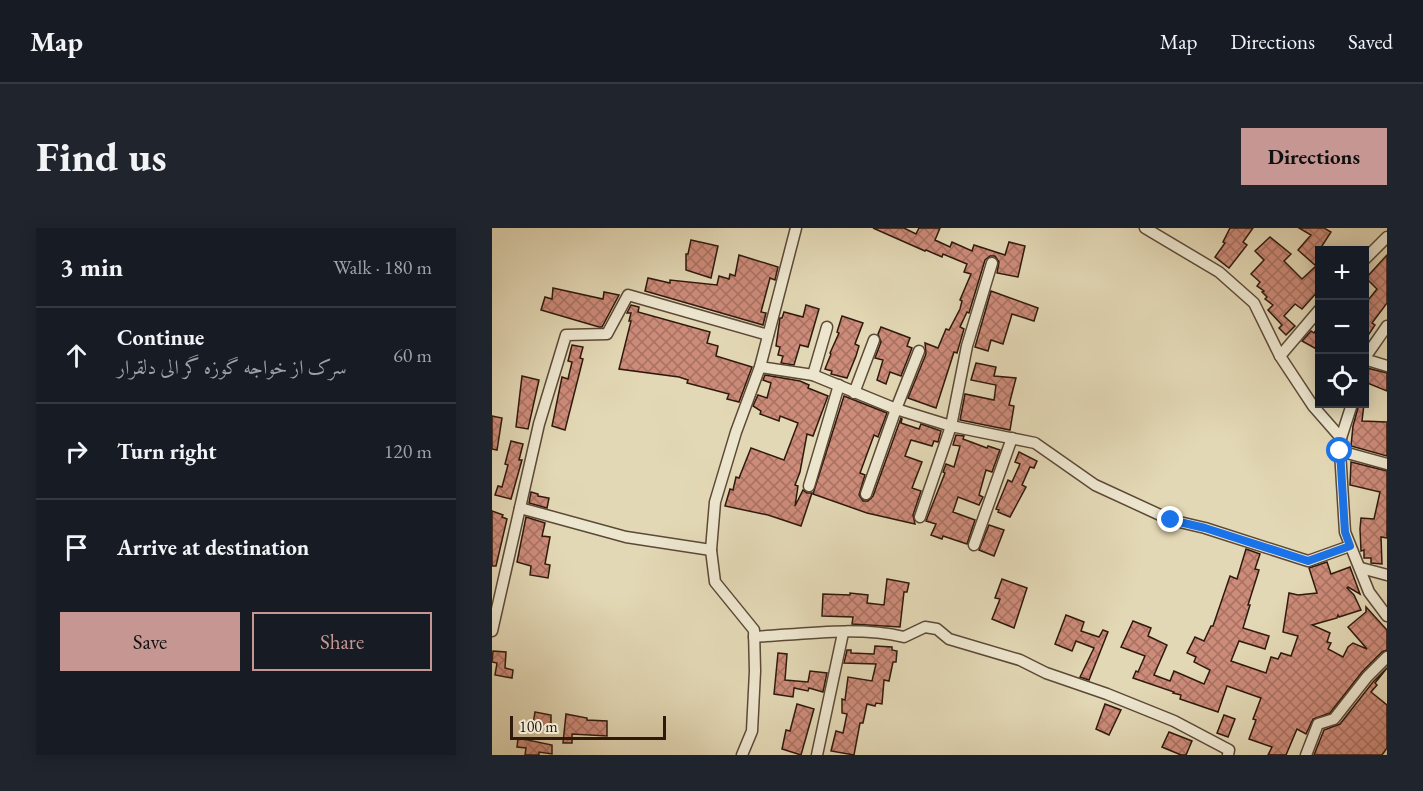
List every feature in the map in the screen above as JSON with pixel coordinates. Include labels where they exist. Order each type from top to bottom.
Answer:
[{"type":"street","points":[[742,755],[752,731],[755,671],[754,630],[715,582],[711,550],[715,502],[736,432],[760,367],[796,228]]},
{"type":"street","points":[[1145,228],[1220,272],[1254,303],[1280,356],[1313,406],[1341,438]]},
{"type":"street","points":[[1369,256],[1387,237]]},
{"type":"street","points":[[920,517],[951,426],[967,346],[992,263]]},
{"type":"street","points":[[492,631],[539,424],[566,335],[607,334],[628,295],[768,335]]},
{"type":"street","points":[[1280,356],[1315,315]]},
{"type":"street","points":[[1368,354],[1387,326]]},
{"type":"street","points":[[813,375],[827,327]]},
{"type":"street","points":[[854,393],[874,340]]},
{"type":"street","points":[[866,494],[919,351]]},
{"type":"street","points":[[1369,360],[1387,366]]},
{"type":"street","points":[[760,367],[813,375],[896,409],[951,426],[1035,443],[1095,485],[1171,520],[1205,528],[1308,561],[1350,546]]},
{"type":"street","points":[[808,486],[839,385]]},
{"type":"street","points":[[1351,408],[1341,438],[1340,451],[1345,532],[1369,592],[1387,616]]},
{"type":"street","points":[[974,545],[1012,438]]},
{"type":"street","points":[[1340,451],[1387,464]]},
{"type":"street","points":[[520,508],[626,537],[711,550]]},
{"type":"street","points":[[1361,568],[1387,575]]},
{"type":"street","points":[[754,637],[843,633],[886,633],[904,637],[925,627],[937,629],[949,639],[1020,660],[1046,673],[1174,721],[1229,750],[1228,755]]},
{"type":"street","points":[[818,755],[843,633]]},
{"type":"street","points":[[1306,755],[1318,724],[1334,719],[1387,657]]},
{"type":"building","points":[[873,228],[904,228],[916,234],[919,228],[940,228],[935,240],[950,247],[952,242],[972,251],[974,245],[1005,255],[1009,242],[1025,246],[1018,277],[997,273],[999,262],[995,256],[990,256],[985,260],[969,313],[967,312],[960,327],[964,329],[957,353],[954,352],[936,408],[908,398],[926,354],[925,343],[938,348],[946,329],[949,330],[960,309],[962,301],[960,300],[971,274],[964,272],[967,264],[943,254],[942,257],[925,251]]},
{"type":"building","points":[[1230,228],[1253,228],[1243,242],[1247,245],[1229,268],[1215,257],[1225,243],[1223,242]]},
{"type":"building","points":[[1299,228],[1324,228],[1331,232],[1322,246],[1315,246],[1315,265],[1298,250],[1311,235]]},
{"type":"building","points":[[1270,237],[1291,254],[1284,261],[1302,279],[1315,267],[1315,295],[1302,309],[1295,304],[1284,316],[1295,326],[1286,335],[1279,328],[1282,325],[1268,310],[1273,305],[1265,299],[1267,297],[1262,292],[1264,291],[1257,286],[1260,282],[1251,274],[1264,260],[1255,251]]},
{"type":"building","points":[[691,240],[718,246],[711,278],[686,270],[686,254],[688,254]]},
{"type":"building","points":[[739,255],[778,267],[775,280],[770,278],[761,312],[766,313],[763,325],[645,291],[648,278],[670,283],[670,280],[717,285],[719,276],[729,279],[730,274],[735,276]]},
{"type":"building","points":[[1387,255],[1387,303],[1372,323],[1375,325],[1369,334],[1369,299],[1377,289],[1369,281],[1369,275]]},
{"type":"building","points":[[553,288],[603,299],[604,292],[619,295],[602,327],[599,327],[541,310],[545,297],[552,299]]},
{"type":"building","points":[[991,291],[1038,308],[1034,321],[1012,314],[1003,344],[991,340],[988,351],[975,347]]},
{"type":"building","points":[[631,305],[639,307],[638,312],[710,332],[707,343],[718,346],[716,356],[752,367],[739,402],[727,399],[729,394],[687,383],[688,380],[679,377],[619,369],[631,321],[629,321],[631,313],[627,313]]},
{"type":"building","points":[[806,305],[819,309],[808,347],[800,345],[794,365],[781,363],[783,356],[778,355],[780,347],[776,346],[780,318],[784,312],[803,317]]},
{"type":"building","points":[[842,316],[863,323],[855,344],[859,346],[847,378],[831,374],[832,371],[825,369],[839,333],[837,332]]},
{"type":"building","points":[[881,327],[910,338],[907,346],[912,348],[901,376],[890,372],[886,384],[877,380],[883,360],[875,358],[881,342],[878,334]]},
{"type":"building","points":[[1311,331],[1315,332],[1315,348],[1302,341]]},
{"type":"building","points":[[572,345],[583,347],[580,358],[583,359],[565,430],[552,426],[562,377],[568,379],[572,362],[568,361]]},
{"type":"building","points":[[976,363],[996,367],[994,376],[1016,378],[1009,405],[1014,406],[1010,430],[960,420],[965,394],[994,400],[996,385],[971,380]]},
{"type":"building","points":[[1369,368],[1387,373],[1387,391],[1369,384]]},
{"type":"building","points":[[765,375],[800,381],[809,385],[808,388],[828,396],[813,436],[807,434],[800,472],[795,485],[798,486],[795,506],[803,490],[812,493],[801,526],[768,515],[725,506],[730,489],[733,490],[736,477],[739,478],[751,448],[784,460],[798,423],[780,416],[779,421],[760,414],[761,411],[753,406],[758,395],[767,398],[771,383],[763,380]]},
{"type":"building","points":[[522,376],[539,380],[528,429],[516,427]]},
{"type":"building","points":[[844,396],[887,413],[878,437],[874,435],[860,473],[865,475],[859,495],[863,501],[868,501],[873,496],[901,418],[901,423],[919,429],[921,424],[941,431],[938,442],[934,441],[932,446],[911,440],[905,456],[922,462],[912,488],[921,491],[913,515],[915,524],[867,513],[813,494]]},
{"type":"building","points":[[1358,408],[1364,408],[1362,421],[1387,422],[1387,456],[1351,446]]},
{"type":"building","points":[[492,416],[502,418],[497,450],[492,449]]},
{"type":"building","points":[[956,435],[964,436],[963,439],[987,448],[988,446],[1000,450],[992,472],[986,470],[979,495],[983,497],[979,505],[958,497],[953,512],[975,520],[967,544],[943,536],[942,539],[931,535],[936,524],[926,521],[945,473],[943,472],[946,464],[954,467],[960,446],[953,445]]},
{"type":"building","points":[[511,441],[523,444],[519,460],[522,460],[511,499],[495,495],[498,486],[502,487]]},
{"type":"building","points":[[1019,452],[1037,461],[1034,468],[1030,467],[1022,485],[1026,487],[1010,517],[996,509],[1008,480],[1012,482],[1020,464],[1015,462]]},
{"type":"building","points":[[1351,462],[1387,471],[1387,538],[1381,537],[1382,564],[1371,563],[1371,558],[1364,558],[1364,550],[1361,551],[1360,529],[1361,518],[1374,519],[1380,492],[1350,485]]},
{"type":"building","points":[[531,492],[549,498],[547,508],[529,503]]},
{"type":"building","points":[[492,511],[507,519],[496,566],[492,566]]},
{"type":"building","points":[[526,517],[545,523],[542,536],[550,537],[545,564],[550,565],[548,578],[530,575],[531,566],[517,562]]},
{"type":"building","points":[[989,525],[1004,530],[994,556],[979,550]]},
{"type":"building","points":[[1246,549],[1260,554],[1255,569],[1259,570],[1243,628],[1269,636],[1265,649],[1239,641],[1231,661],[1266,673],[1271,657],[1278,659],[1281,653],[1291,656],[1298,636],[1283,632],[1289,593],[1298,595],[1317,593],[1309,568],[1327,562],[1331,574],[1350,567],[1360,594],[1347,588],[1354,595],[1361,610],[1339,617],[1338,615],[1337,618],[1312,625],[1330,633],[1327,642],[1331,643],[1328,649],[1343,657],[1353,643],[1367,649],[1348,627],[1366,612],[1366,607],[1387,630],[1387,650],[1382,652],[1362,672],[1330,713],[1313,719],[1306,734],[1297,729],[1286,755],[1268,755],[1272,747],[1249,739],[1261,698],[1227,686],[1218,712],[1180,699],[1181,695],[1133,678],[1145,656],[1121,647],[1133,621],[1151,628],[1148,636],[1167,645],[1154,675],[1170,681],[1174,671],[1204,684],[1210,670],[1194,662],[1196,657],[1187,653],[1195,637],[1204,641],[1213,626],[1230,576],[1237,579]]},
{"type":"building","points":[[887,579],[909,583],[907,592],[904,592],[900,627],[852,624],[853,617],[822,616],[823,594],[868,595],[867,603],[884,605]]},
{"type":"building","points":[[1002,579],[1027,588],[1014,628],[992,619],[1000,599],[995,598]]},
{"type":"building","points":[[1066,615],[1084,622],[1081,631],[1099,637],[1103,630],[1108,632],[1089,680],[1080,677],[1094,648],[1076,641],[1072,651],[1055,644]]},
{"type":"building","points":[[875,646],[892,647],[892,650],[897,651],[896,662],[893,662],[889,681],[884,680],[882,704],[876,703],[875,706],[867,704],[863,723],[860,723],[854,755],[831,751],[836,731],[843,733],[847,714],[842,713],[842,699],[845,700],[848,677],[872,681],[876,664],[844,663],[847,650],[851,650],[851,653],[874,654]]},
{"type":"building","points":[[493,651],[506,652],[505,668],[513,670],[512,678],[495,675],[497,663],[492,662]]},
{"type":"building","points":[[778,653],[787,654],[785,680],[808,682],[810,671],[827,673],[823,692],[809,688],[808,691],[794,688],[793,697],[774,694]]},
{"type":"building","points":[[1387,668],[1371,692],[1387,705],[1387,748],[1382,755],[1314,755],[1324,730],[1340,724]]},
{"type":"building","points":[[797,704],[814,709],[801,755],[782,749],[786,730],[790,731]]},
{"type":"building","points":[[1105,704],[1121,710],[1109,735],[1096,729]]},
{"type":"building","points":[[535,712],[551,715],[551,726],[533,724]]},
{"type":"building","points":[[566,714],[587,718],[587,720],[607,721],[607,736],[572,734],[572,743],[563,743]]},
{"type":"building","points":[[1224,715],[1235,719],[1228,737],[1217,733]]},
{"type":"building","points":[[1169,732],[1192,741],[1186,755],[1162,747]]},
{"type":"building","points":[[518,738],[552,745],[552,754],[539,752],[539,755],[525,755],[526,748],[517,747]]},
{"type":"route","points":[[1171,520],[1205,528],[1308,561],[1350,546],[1345,532],[1340,451]]}]
